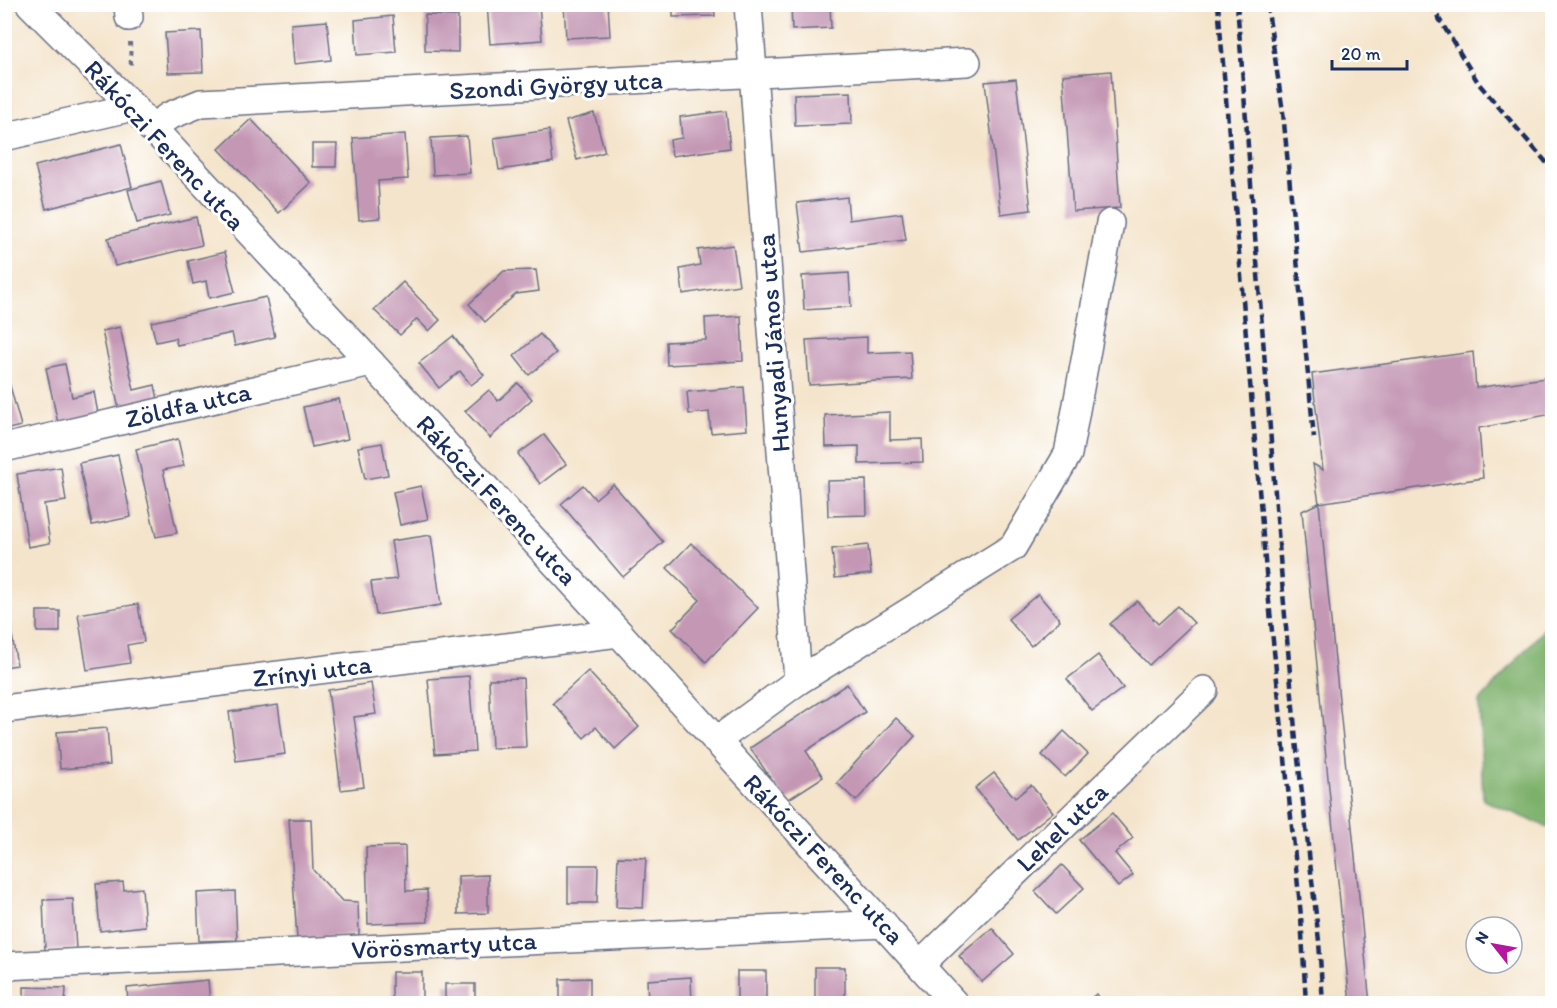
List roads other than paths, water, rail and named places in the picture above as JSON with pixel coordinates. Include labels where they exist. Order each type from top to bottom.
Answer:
[{"type":"street","name":"Rákóczi Ferenc utca","points":[[30,4],[133,107],[371,363],[921,964],[955,1004]]},
{"type":"street","name":"Hunyadi János utca","points":[[747,4],[798,681]]},
{"type":"street","name":"Szondi György utca","points":[[151,128],[169,116],[201,103],[967,62]]},
{"type":"street","points":[[4,137],[133,107]]},
{"type":"street","points":[[716,741],[798,681],[1013,547],[1068,454],[1110,223]]},
{"type":"street","name":"Zöldfa utca","points":[[4,448],[371,363]]},
{"type":"street","name":"Zrínyi utca","points":[[4,709],[619,633]]},
{"type":"street","name":"Lehel utca","points":[[921,964],[1204,690]]},
{"type":"street","name":"Vörösmarty utca","points":[[4,966],[884,924]]},
{"type":"railway","points":[[1218,4],[1266,572],[1301,916],[1306,1004]]},
{"type":"railway","points":[[1237,4],[1281,570],[1296,741],[1319,941],[1323,1004]]},
{"type":"railway","points":[[1267,4],[1283,112],[1314,438]]},
{"type":"railway","points":[[1430,4],[1479,84],[1552,169]]}]
